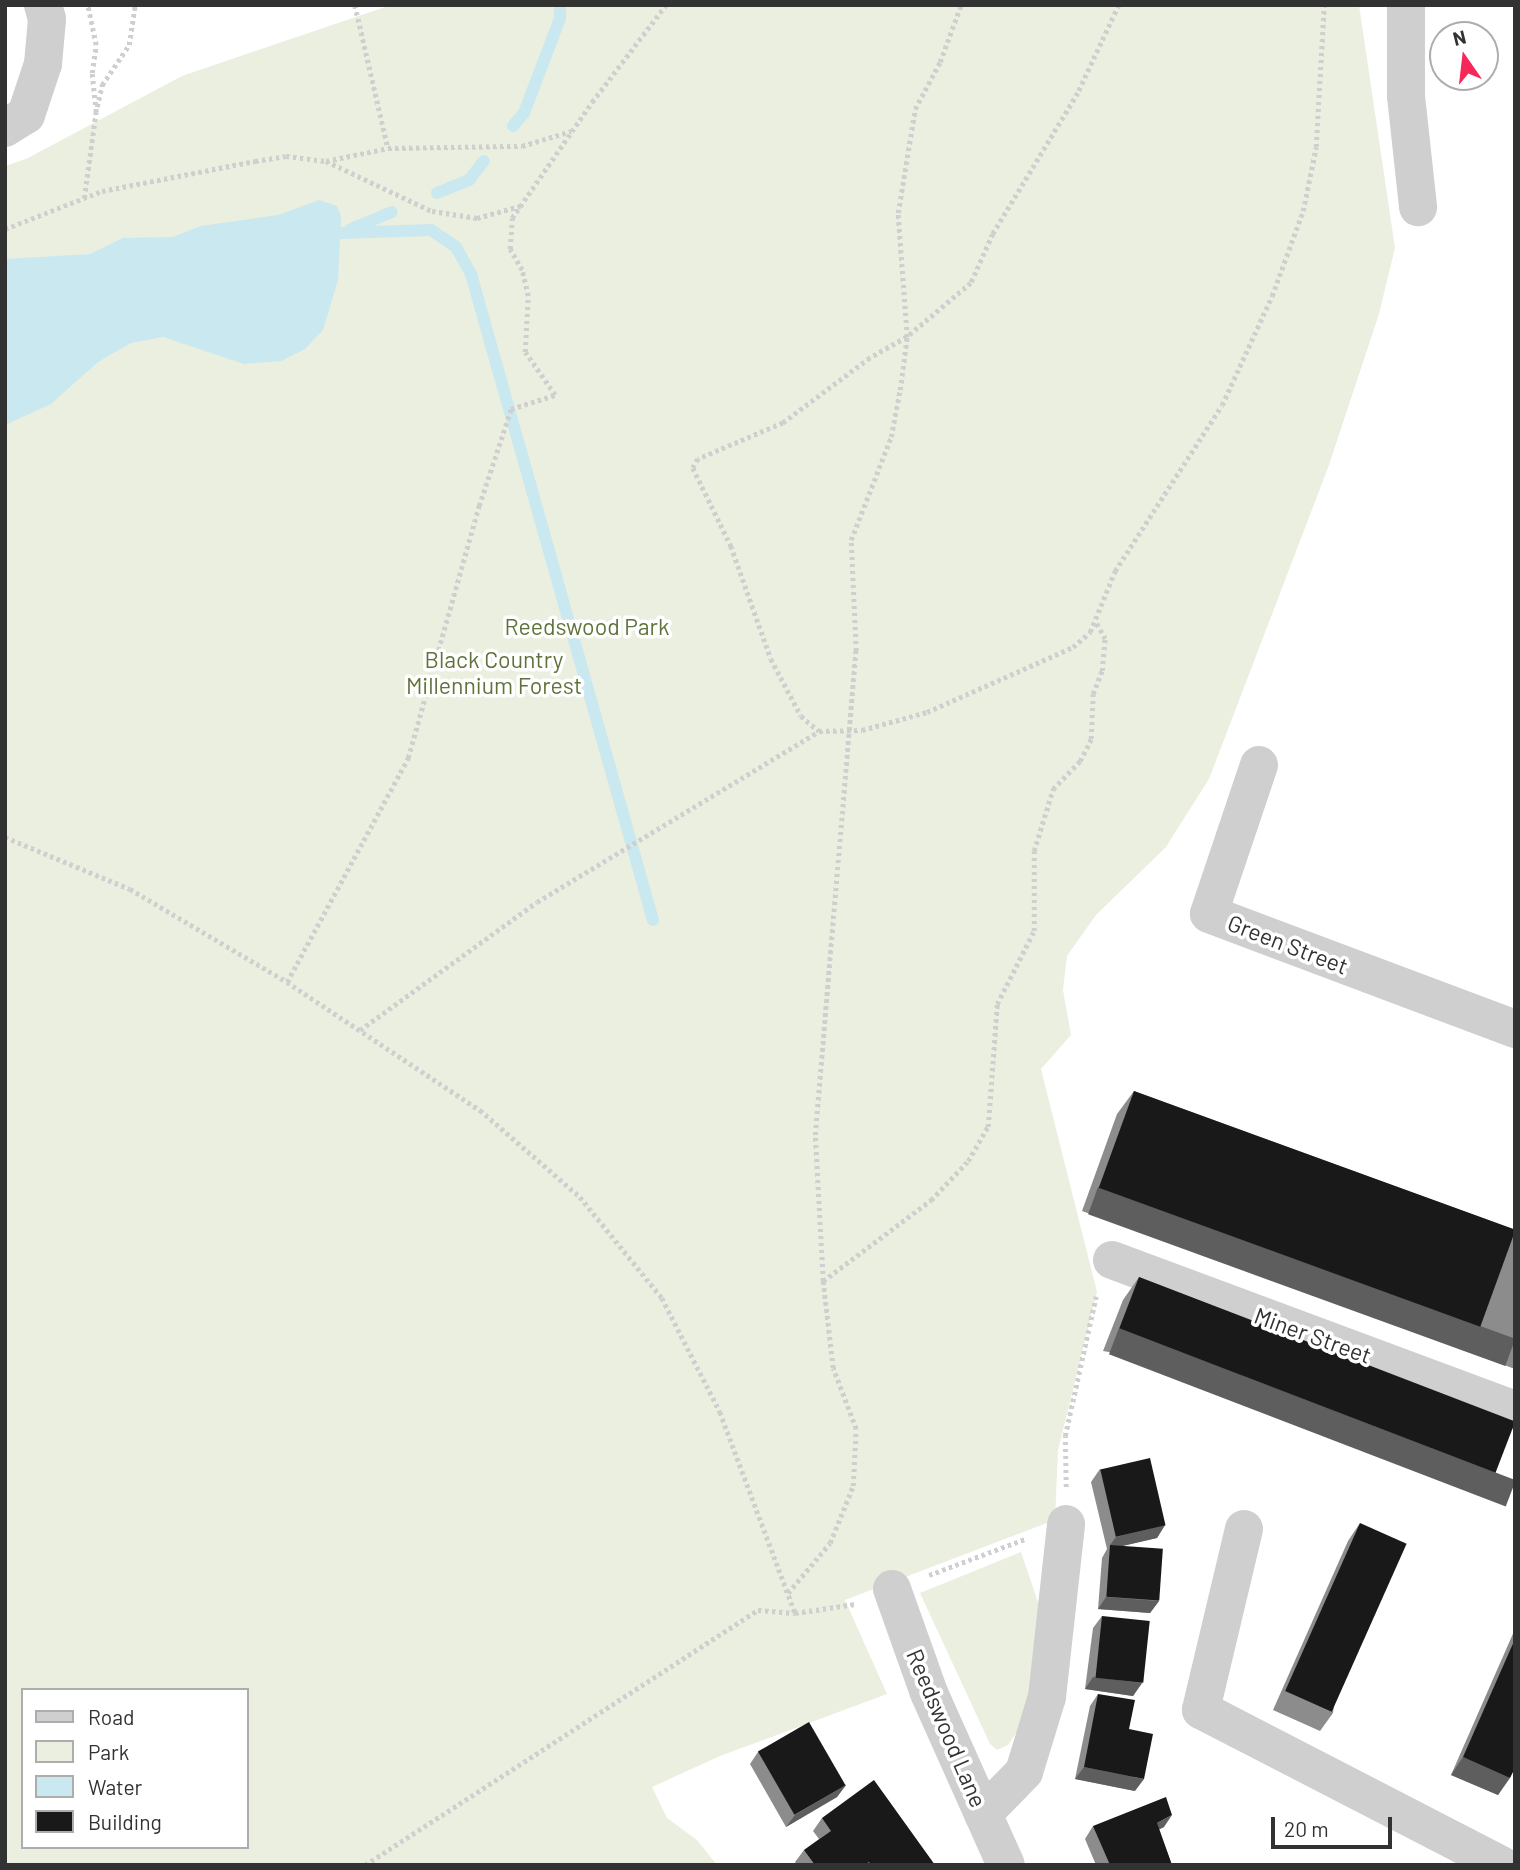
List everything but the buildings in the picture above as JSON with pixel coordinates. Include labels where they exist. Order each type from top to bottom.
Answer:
[{"type":"street","points":[[5,128],[26,115],[43,64],[47,19],[43,5]]},
{"type":"street","points":[[1406,5],[1406,96],[1418,207]]},
{"type":"street","name":"Green Street","points":[[1259,765],[1209,914],[1515,1029]]},
{"type":"street","name":"Miner Street","points":[[1112,1260],[1515,1410]]},
{"type":"street","points":[[983,1814],[1024,1772],[1047,1696],[1066,1524]]},
{"type":"street","points":[[1244,1529],[1201,1710],[1501,1865]]},
{"type":"street","name":"Reedswood Lane","points":[[892,1589],[929,1693],[1006,1865]]},
{"type":"path","points":[[88,5],[96,45],[92,73],[96,111]]},
{"type":"path","points":[[83,199],[96,111],[103,85],[128,45],[135,5]]},
{"type":"path","points":[[355,5],[388,148]]},
{"type":"path","points":[[287,982],[408,758],[479,506],[512,409],[555,395],[525,352],[528,296],[522,271],[510,250],[512,218],[572,131],[666,5]]},
{"type":"path","points":[[788,1593],[830,1543],[853,1486],[856,1429],[833,1368],[822,1281],[815,1135],[856,651],[851,540],[891,437],[907,337],[898,213],[915,108],[940,62],[961,5]]},
{"type":"path","points":[[819,732],[802,716],[771,659],[732,546],[693,468],[698,459],[783,423],[870,358],[907,337],[971,283],[993,233],[1078,93],[1119,5]]},
{"type":"path","points":[[360,1030],[537,902],[819,732],[848,732],[927,712],[1002,676],[1039,664],[1073,648],[1095,622],[1115,571],[1222,405],[1272,296],[1303,211],[1317,147],[1324,5]]},
{"type":"path","points":[[326,161],[388,148],[522,146],[572,131]]},
{"type":"path","points":[[5,229],[131,184],[286,156],[326,161],[432,211],[477,218],[520,206]]},
{"type":"path","points":[[822,1281],[931,1200],[968,1161],[988,1127],[997,1004],[1034,931],[1034,851],[1053,789],[1080,761],[1091,739],[1093,694],[1102,671],[1105,639],[1095,622]]},
{"type":"path","points":[[5,836],[130,889],[287,982],[480,1110],[580,1197],[662,1298],[720,1412],[795,1613]]},
{"type":"path","points":[[365,1865],[758,1610],[795,1613],[850,1607],[1066,1524],[1065,1436],[1097,1292],[1112,1260]]},
{"type":"green space","name":"Black Country Millennium Forest","points":[[391,5],[1359,5],[1395,248],[1379,314],[1329,465],[1209,779],[1166,847],[1096,915],[1067,956],[1063,990],[1071,1035],[1041,1069],[1097,1292],[1058,1450],[1055,1520],[845,1600],[887,1694],[720,1756],[652,1787],[667,1818],[697,1840],[717,1865],[5,1865],[5,166],[26,159],[182,76]]},
{"type":"green space","points":[[1021,1552],[1040,1608],[1040,1660],[1020,1727],[1008,1745],[997,1750],[990,1744],[920,1593]]},
{"type":"water","points":[[319,200],[337,206],[341,216],[338,280],[323,330],[305,349],[281,361],[244,364],[163,337],[131,343],[98,362],[51,404],[5,425],[5,259],[90,254],[123,238],[173,237],[201,226],[278,215]]},
{"type":"waterway","points":[[513,126],[524,113],[560,18],[560,5]]},
{"type":"waterway","points":[[437,193],[469,180],[484,161]]},
{"type":"waterway","points":[[351,229],[392,212]]},
{"type":"waterway","points":[[341,233],[431,230],[456,247],[471,274],[653,920]]},
{"type":"park label","name":"Reedswood Park","points":[[587,626]]}]
